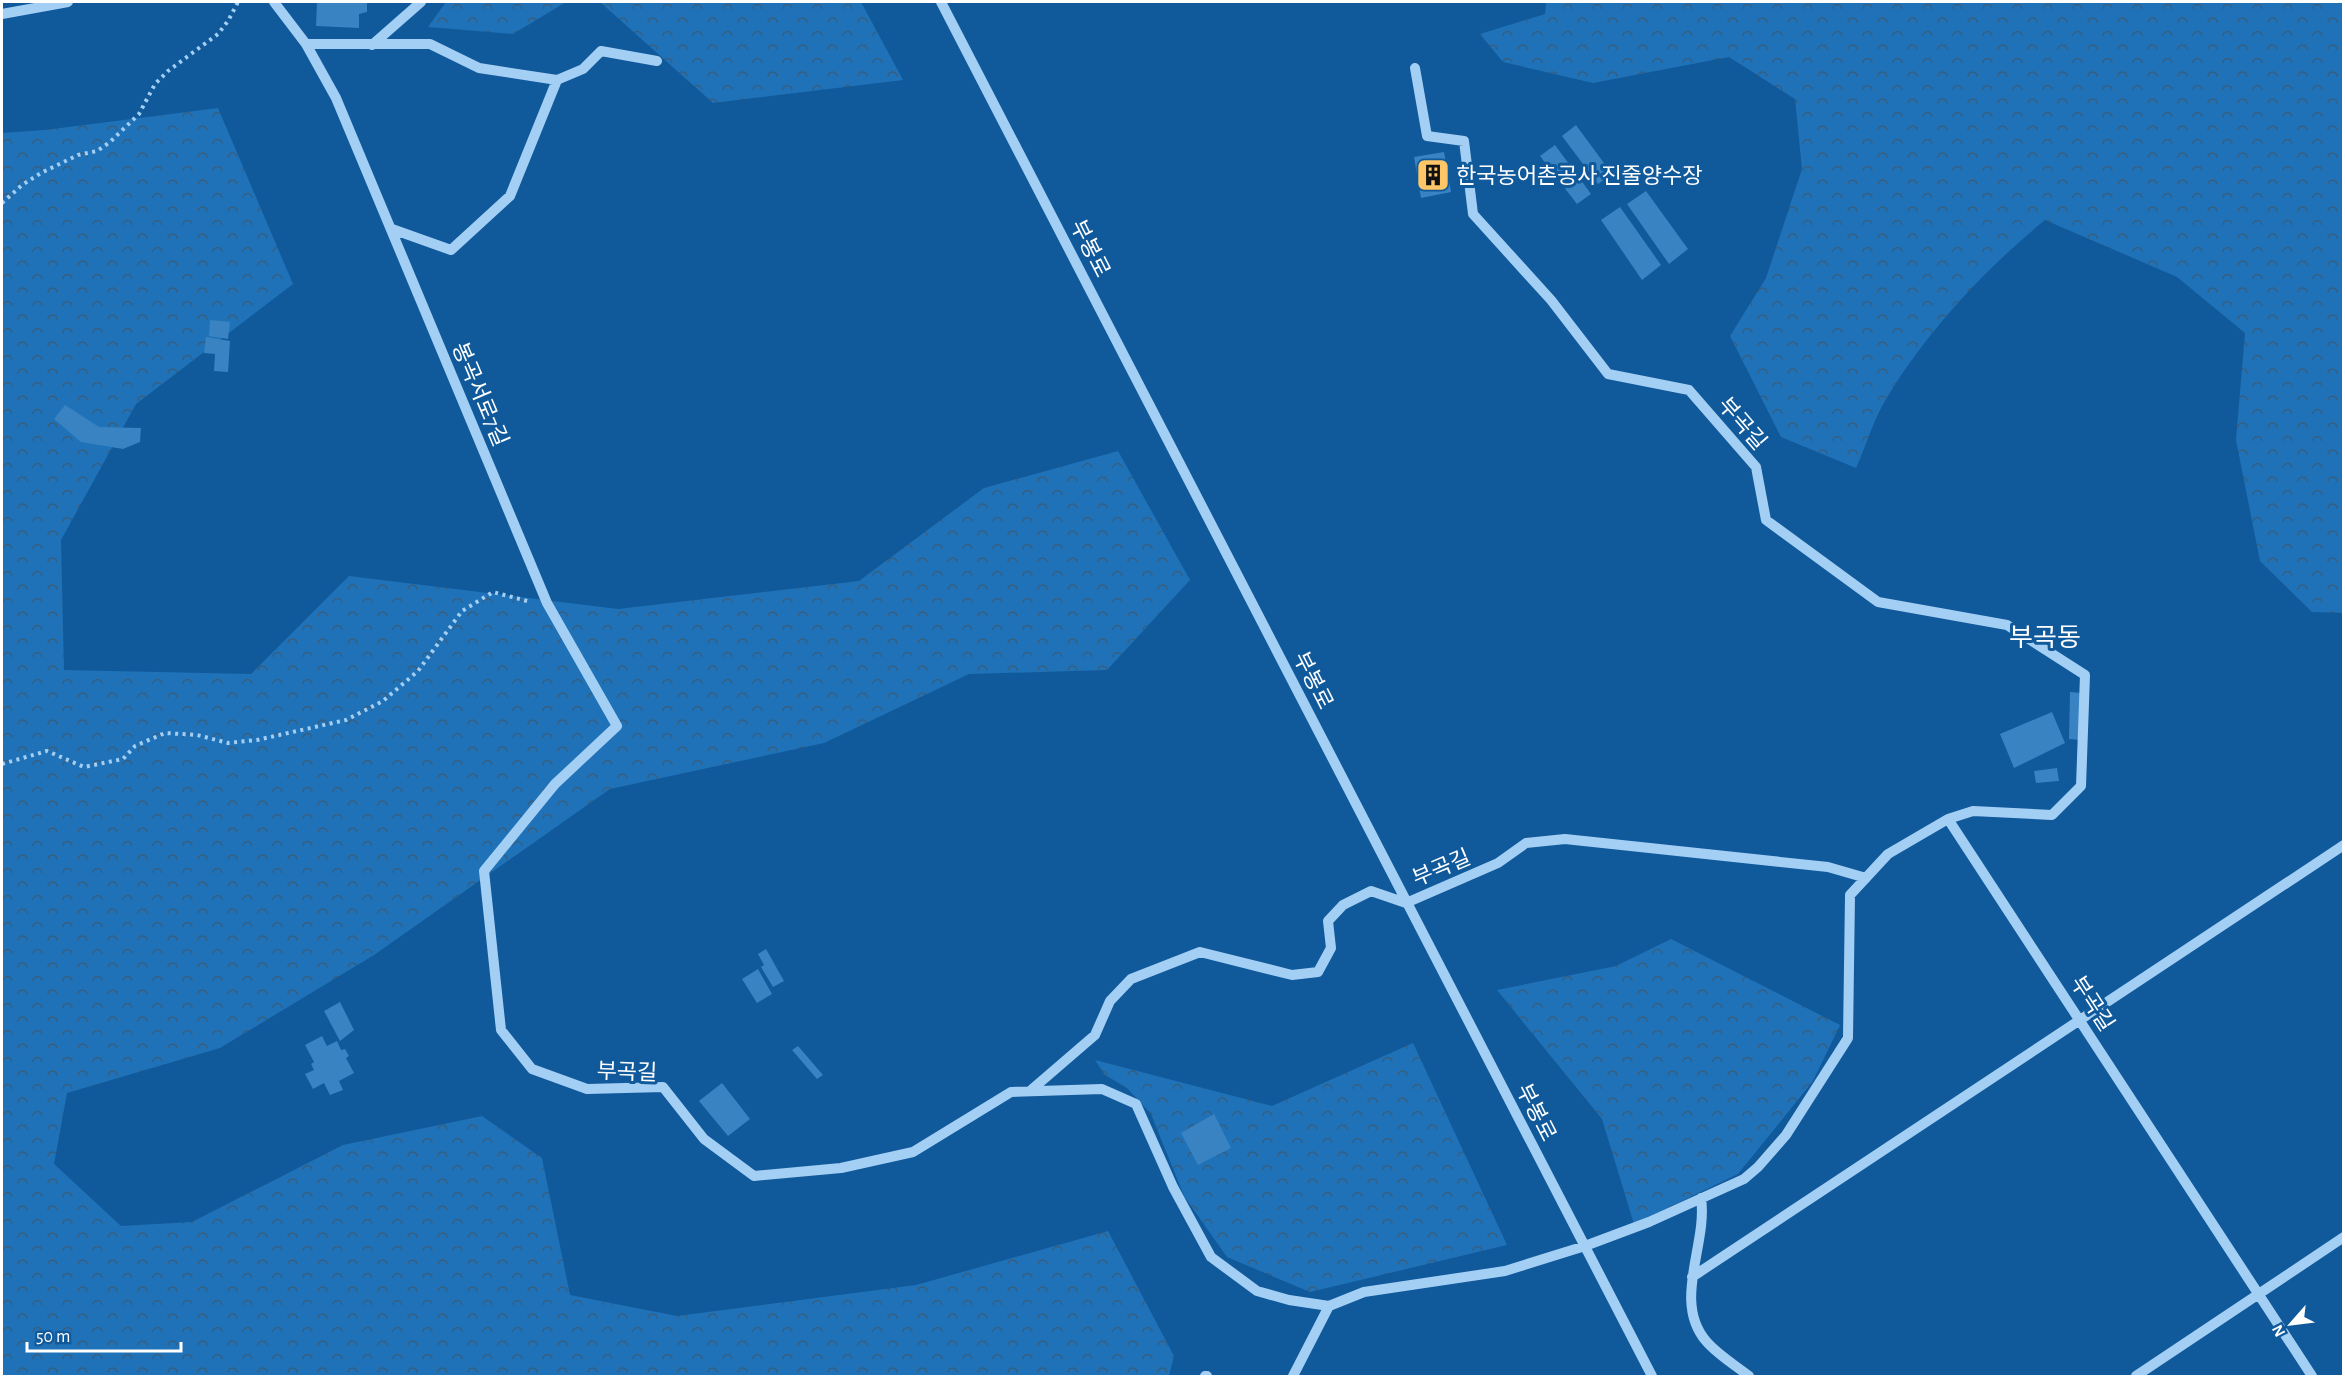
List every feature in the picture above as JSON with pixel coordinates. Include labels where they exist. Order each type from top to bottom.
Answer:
[{"type":"street","points":[[2,14],[68,2]]},
{"type":"street","name":"봉곡서로7길","points":[[274,2],[306,44],[336,98],[547,603],[617,726],[555,784]]},
{"type":"street","points":[[372,45],[421,2]]},
{"type":"street","name":"부봉로","points":[[941,2],[1652,1377]]},
{"type":"street","points":[[306,44],[430,44],[479,68],[556,81],[583,69],[601,51],[657,61]]},
{"type":"street","name":"부곡길","points":[[1416,68],[1427,136],[1464,141],[1473,214],[1551,300],[1608,374],[1689,390],[1756,467],[1766,520],[1878,602],[2007,625],[2085,675],[2081,786],[2052,815],[1973,811],[1948,819],[2261,1295],[2312,1377]]},
{"type":"street","points":[[392,230],[451,250],[460,242],[510,196],[556,81]]},
{"type":"street","name":"부곡길","points":[[555,784],[484,871],[501,1030],[532,1069],[587,1089],[663,1087],[704,1139],[754,1176],[841,1168],[913,1152],[1011,1092],[1102,1089],[1136,1104],[1173,1187],[1211,1257],[1257,1292],[1329,1306]]},
{"type":"street","points":[[1293,1377],[1329,1306],[1364,1292],[1504,1271],[1585,1246],[1743,1179],[1758,1167],[1786,1135],[1848,1038],[1850,895],[1888,854],[1948,819]]},
{"type":"street","name":"부곡길","points":[[1029,1091],[1095,1035],[1110,1001],[1131,979],[1200,952],[1292,975],[1318,972],[1331,948],[1328,921],[1343,904],[1371,891],[1406,903],[1498,863],[1526,843],[1565,839],[1828,867],[1866,878]]},
{"type":"street","points":[[1692,1277],[2343,845]]},
{"type":"street","points":[[1701,1198],[1701,1232],[1692,1277],[1693,1316],[1700,1333],[1714,1349],[1749,1377]]},
{"type":"street","points":[[2136,1377],[2261,1295],[2343,1237]]},
{"type":"path","points":[[2,203],[22,184],[41,173],[78,155],[98,151],[110,142],[138,114],[155,84],[168,71],[218,34],[238,2]]},
{"type":"path","points":[[2,764],[47,751],[84,767],[123,759],[135,746],[165,732],[198,735],[228,743],[257,740],[346,720],[383,701],[418,671],[438,647],[462,611],[493,592],[547,603]]},
{"type":"green space","points":[[446,2],[566,2],[513,34],[428,27]]},
{"type":"green space","points":[[600,2],[861,2],[903,80],[713,103]]},
{"type":"green space","points":[[1546,2],[2343,2],[2343,613],[2312,612],[2260,561],[2236,440],[2245,333],[2177,277],[2045,220],[2000,259],[1957,303],[1918,351],[1881,409],[1856,468],[1781,437],[1730,336],[1766,278],[1802,169],[1795,99],[1729,57],[1593,83],[1503,62],[1480,34],[1545,14]]},
{"type":"green space","points":[[218,108],[293,284],[136,404],[61,540],[64,670],[251,674],[349,576],[618,609],[859,581],[984,488],[1118,451],[1190,580],[1107,670],[969,674],[824,743],[610,789],[374,955],[220,1048],[67,1093],[54,1164],[121,1226],[192,1222],[343,1145],[482,1116],[542,1158],[570,1295],[677,1316],[916,1285],[1108,1231],[1174,1356],[1169,1376],[2,1376],[2,133],[45,130]]},
{"type":"green space","points":[[1671,939],[1840,1025],[1813,1081],[1738,1174],[1634,1224],[1602,1119],[1497,990],[1616,966]]},
{"type":"green space","points":[[1413,1043],[1507,1245],[1310,1292],[1227,1257],[1184,1196],[1151,1114],[1127,1088],[1105,1075],[1095,1060],[1272,1106]]},
{"type":"building","points":[[317,2],[367,2],[367,12],[359,14],[359,28],[316,26]]},
{"type":"building","points":[[1576,125],[1612,174],[1598,184],[1562,136]]},
{"type":"building","points":[[1555,145],[1591,194],[1577,204],[1540,156]]},
{"type":"building","name":"한국농어촌공사 진줄양수장","points":[[1444,152],[1451,192],[1421,198],[1414,157]]},
{"type":"building","points":[[1646,191],[1688,249],[1669,264],[1627,204]]},
{"type":"building","points":[[1620,207],[1661,265],[1642,280],[1601,220]]},
{"type":"building","points":[[210,320],[230,322],[228,339],[209,336]]},
{"type":"building","points":[[206,337],[230,341],[228,372],[214,371],[215,354],[204,353]]},
{"type":"building","points":[[65,405],[99,427],[141,428],[140,442],[123,449],[81,442],[54,419]]},
{"type":"building","points":[[2070,692],[2082,693],[2081,740],[2069,739]]},
{"type":"building","points":[[2052,712],[2065,743],[2014,768],[2000,734]]},
{"type":"building","points":[[2057,768],[2059,781],[2036,783],[2034,771]]},
{"type":"building","points":[[766,949],[784,981],[773,987],[761,967],[764,965],[758,954]]},
{"type":"building","points":[[758,969],[772,994],[757,1003],[742,979]]},
{"type":"building","points":[[340,1002],[354,1030],[340,1041],[324,1011]]},
{"type":"building","points":[[322,1036],[327,1046],[337,1041],[341,1050],[345,1049],[349,1056],[346,1058],[354,1073],[339,1081],[343,1090],[330,1095],[324,1083],[313,1089],[305,1074],[314,1070],[311,1064],[314,1062],[305,1045]]},
{"type":"building","points":[[798,1046],[823,1075],[817,1079],[792,1050]]},
{"type":"building","points":[[722,1083],[750,1119],[728,1136],[699,1101]]},
{"type":"building","points":[[1214,1114],[1231,1148],[1198,1165],[1181,1133]]},
{"type":"place","name":"한국농어촌공사 진줄양수장","points":[[1433,175]]},
{"type":"district","name":"부곡동","points":[[2045,637]]}]
